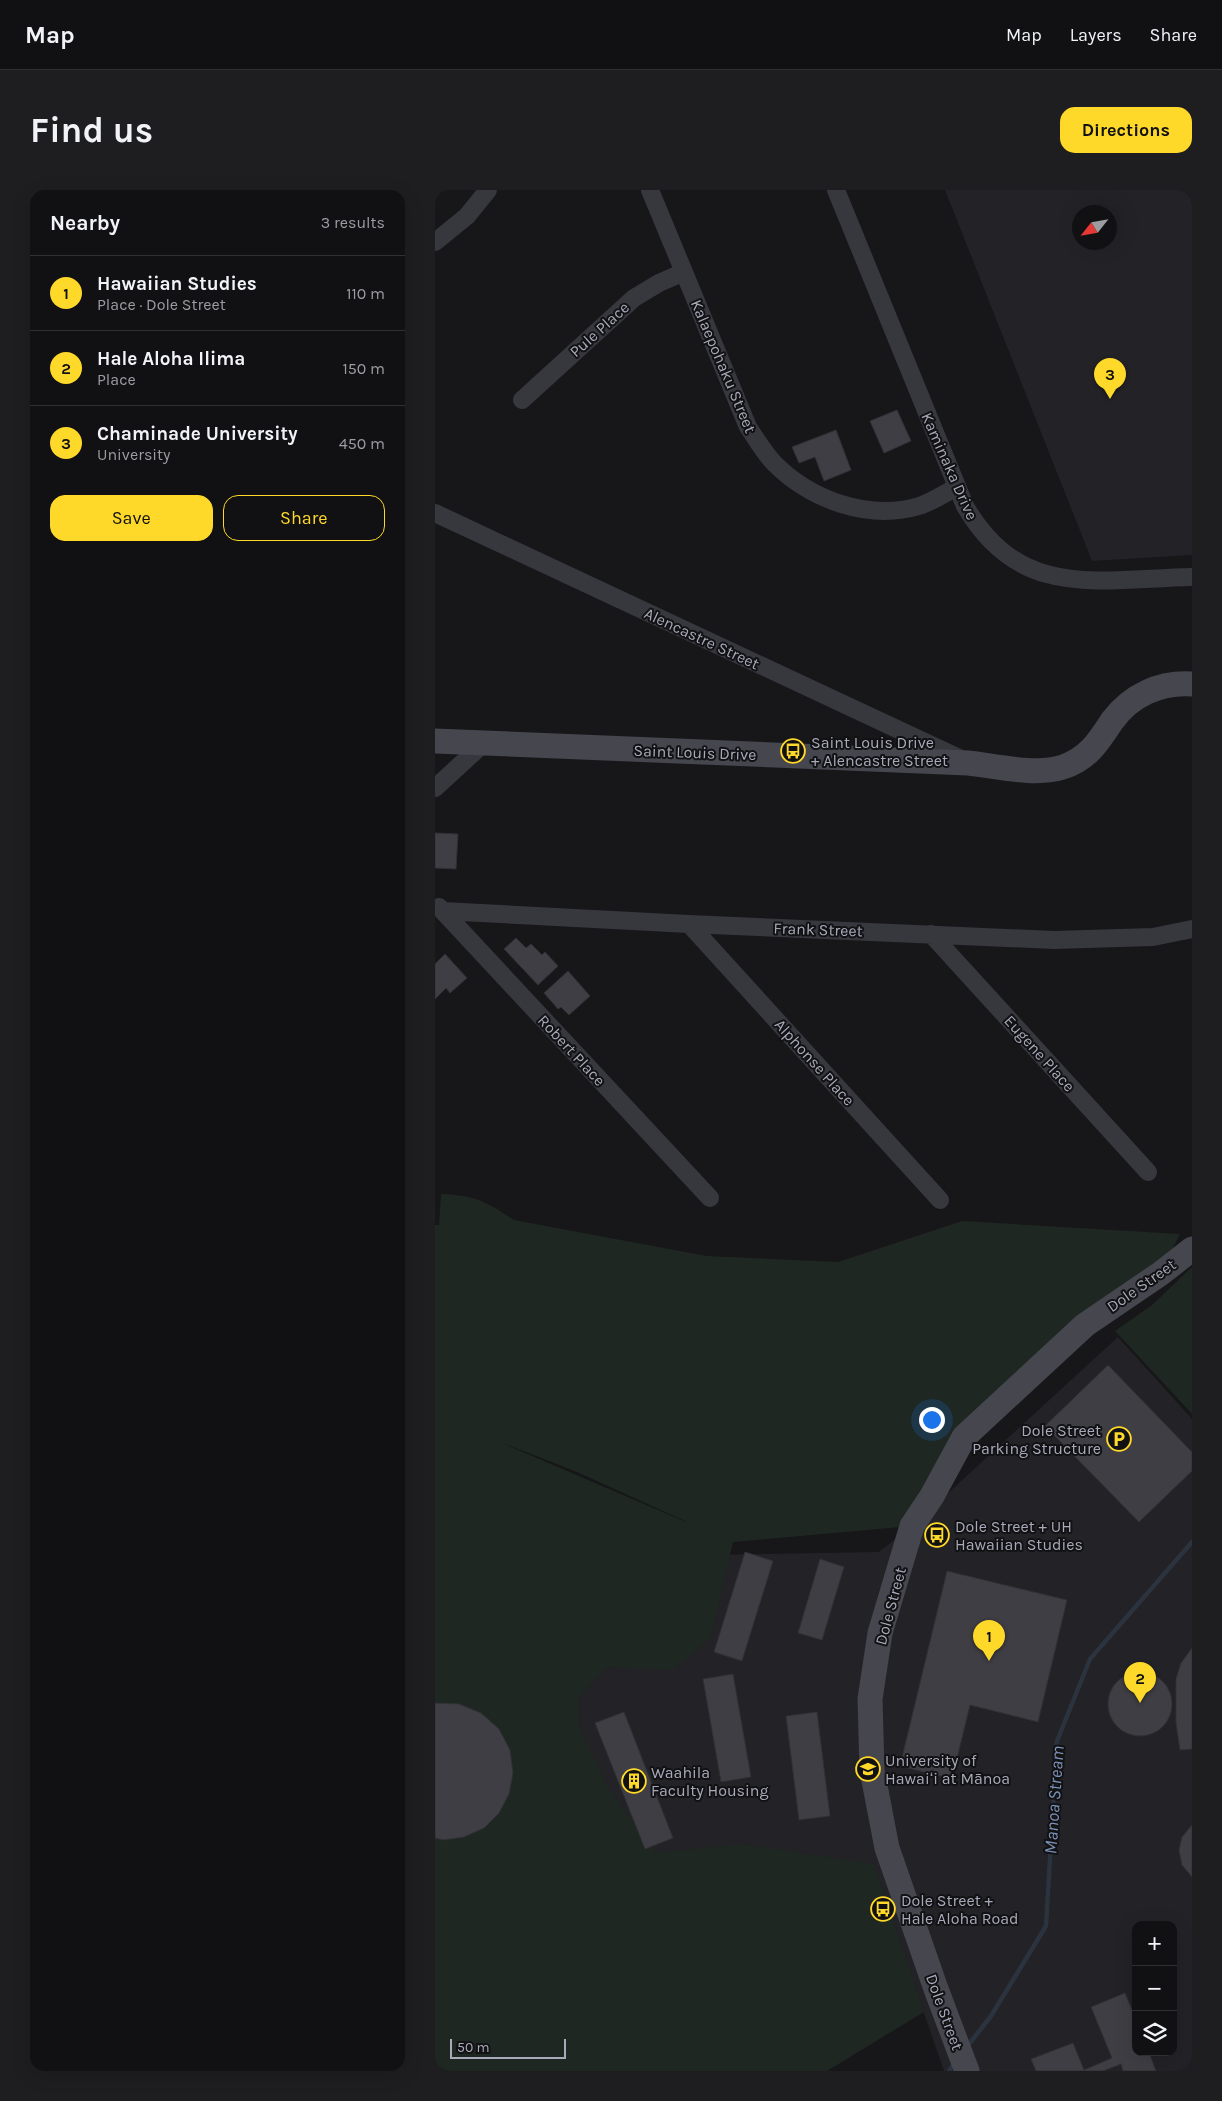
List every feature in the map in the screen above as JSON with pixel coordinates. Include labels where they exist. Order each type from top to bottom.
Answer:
[{"type":"street","points":[[435,242],[467,216],[488,190]]},
{"type":"street","name":"Kalaepohaku Street","points":[[650,190],[749,427],[775,464],[792,479],[831,501],[875,510],[898,510],[920,506],[957,487]]},
{"type":"street","name":"Kaminaka Drive","points":[[836,190],[965,506],[975,524],[988,540],[1021,565],[1040,573],[1080,581],[1192,577]]},
{"type":"street","name":"Pule Place","points":[[522,400],[634,298],[659,283],[684,272]]},
{"type":"street","name":"Alencastre Street","points":[[435,513],[968,763]]},
{"type":"street","name":"Saint Louis Drive","points":[[435,741],[968,763],[1033,770],[1063,768],[1089,753],[1121,710],[1141,695],[1165,685],[1192,684]]},
{"type":"street","points":[[435,788],[483,744]]},
{"type":"street","name":"Frank Street","points":[[439,907],[689,924],[1054,940],[1153,937],[1192,929]]},
{"type":"street","name":"Robert Place","points":[[439,907],[710,1198]]},
{"type":"street","name":"Alphonse Place","points":[[689,924],[940,1200]]},
{"type":"street","name":"Eugene Place","points":[[931,934],[1148,1172]]},
{"type":"street","name":"Dole Street","points":[[967,2071],[887,1848],[872,1770],[870,1698],[880,1633],[912,1526],[932,1496],[964,1437],[1085,1325],[1160,1274],[1192,1249]]},
{"type":"shaded area","points":[[945,190],[1192,190],[1192,555],[1092,561]]},
{"type":"shaded area","points":[[441,1194],[453,1195],[480,1201],[496,1208],[514,1220],[707,1256],[838,1262],[962,1221],[1180,1234],[1160,1274],[1016,1387],[912,1526],[733,1542],[711,1637],[674,1670],[607,1667],[579,1697],[578,1724],[609,1789],[655,1853],[743,1844],[874,1864],[924,2012],[827,2071],[435,2071],[435,1225],[439,1225]],"holes":[[[500,1442],[577,1472],[687,1522]]]},
{"type":"shaded area","points":[[1192,1267],[1192,1414],[1115,1331],[1152,1305]]},
{"type":"shaded area","name":"University of Hawaiʻi at Mānoa","points":[[1118,1337],[1192,1419],[1192,2071],[944,2071],[914,1984],[592,1911],[556,1613],[584,1557],[879,1552],[912,1526]]},
{"type":"building","points":[[897,410],[911,441],[884,453],[870,421]]},
{"type":"building","points":[[836,430],[851,470],[824,481],[815,457],[799,463],[792,447]]},
{"type":"building","points":[[435,833],[458,834],[456,869],[435,868]]},
{"type":"building","points":[[516,938],[526,948],[531,944],[542,955],[545,952],[558,966],[538,985],[504,949]]},
{"type":"building","points":[[445,954],[467,978],[450,993],[446,988],[435,999],[435,964]]},
{"type":"building","points":[[568,971],[590,996],[569,1015],[561,1007],[558,1009],[544,993]]},
{"type":"building","name":"Dole Street Parking Structure","points":[[1108,1365],[1192,1452],[1192,1471],[1139,1522],[1045,1426]]},
{"type":"building","points":[[745,1552],[773,1561],[742,1661],[714,1652]]},
{"type":"building","points":[[820,1559],[844,1567],[822,1640],[798,1633]]},
{"type":"building","points":[[947,1571],[1067,1600],[1038,1722],[970,1705],[952,1779],[900,1766]]},
{"type":"building","points":[[1192,1648],[1192,1749],[1180,1750],[1176,1723],[1176,1679],[1181,1663]]},
{"type":"building","points":[[1134,1672],[1146,1672],[1163,1681],[1170,1692],[1172,1704],[1170,1716],[1163,1727],[1146,1736],[1134,1736],[1122,1731],[1113,1722],[1108,1710],[1108,1698],[1113,1686],[1122,1677]]},
{"type":"building","name":"Waahila Faculty Housing","points":[[733,1674],[751,1777],[721,1782],[703,1679]]},
{"type":"building","points":[[435,1703],[459,1704],[481,1713],[499,1729],[510,1750],[513,1773],[509,1794],[499,1813],[484,1828],[464,1837],[443,1840],[435,1838]]},
{"type":"building","name":"Waahila Faculty Housing","points":[[624,1712],[673,1838],[645,1849],[595,1723]]},
{"type":"building","name":"Waahila Faculty Housing","points":[[817,1712],[830,1816],[799,1820],[786,1716]]},
{"type":"building","points":[[1192,1825],[1192,1877],[1182,1865],[1179,1850],[1182,1837]]},
{"type":"building","points":[[1125,1993],[1132,2010],[1132,2056],[1150,2056],[1156,2071],[1123,2071],[1121,2064],[1103,2071],[1036,2071],[1031,2059],[1073,2043],[1084,2070],[1112,2058],[1091,2007]]},
{"type":"waterway","name":"Manoa Stream","points":[[966,2048],[991,2016],[1046,1926],[1057,1741],[1090,1659],[1192,1542]]},
{"type":"waterway","name":"Manoa Stream","points":[[949,2071],[955,2062]]},
{"type":"place","name":"Chaminade University","points":[[1110,399]]},
{"type":"place","name":"Saint Louis Drive + Alencastre Street","points":[[793,751]]},
{"type":"place","name":"Dole Street Parking Structure","points":[[1119,1439]]},
{"type":"place","name":"Dole Street + UH Hawaiian Studies","points":[[937,1535]]},
{"type":"place","name":"Hawaiian Studies","points":[[989,1661]]},
{"type":"place","name":"Hale Aloha Ilima","points":[[1140,1703]]},
{"type":"place","name":"University of Hawaiʻi at Mānoa","points":[[868,1769]]},
{"type":"place","name":"Waahila Faculty Housing","points":[[634,1781]]},
{"type":"place","name":"Dole Street + Hale Aloha Road","points":[[883,1909]]}]
